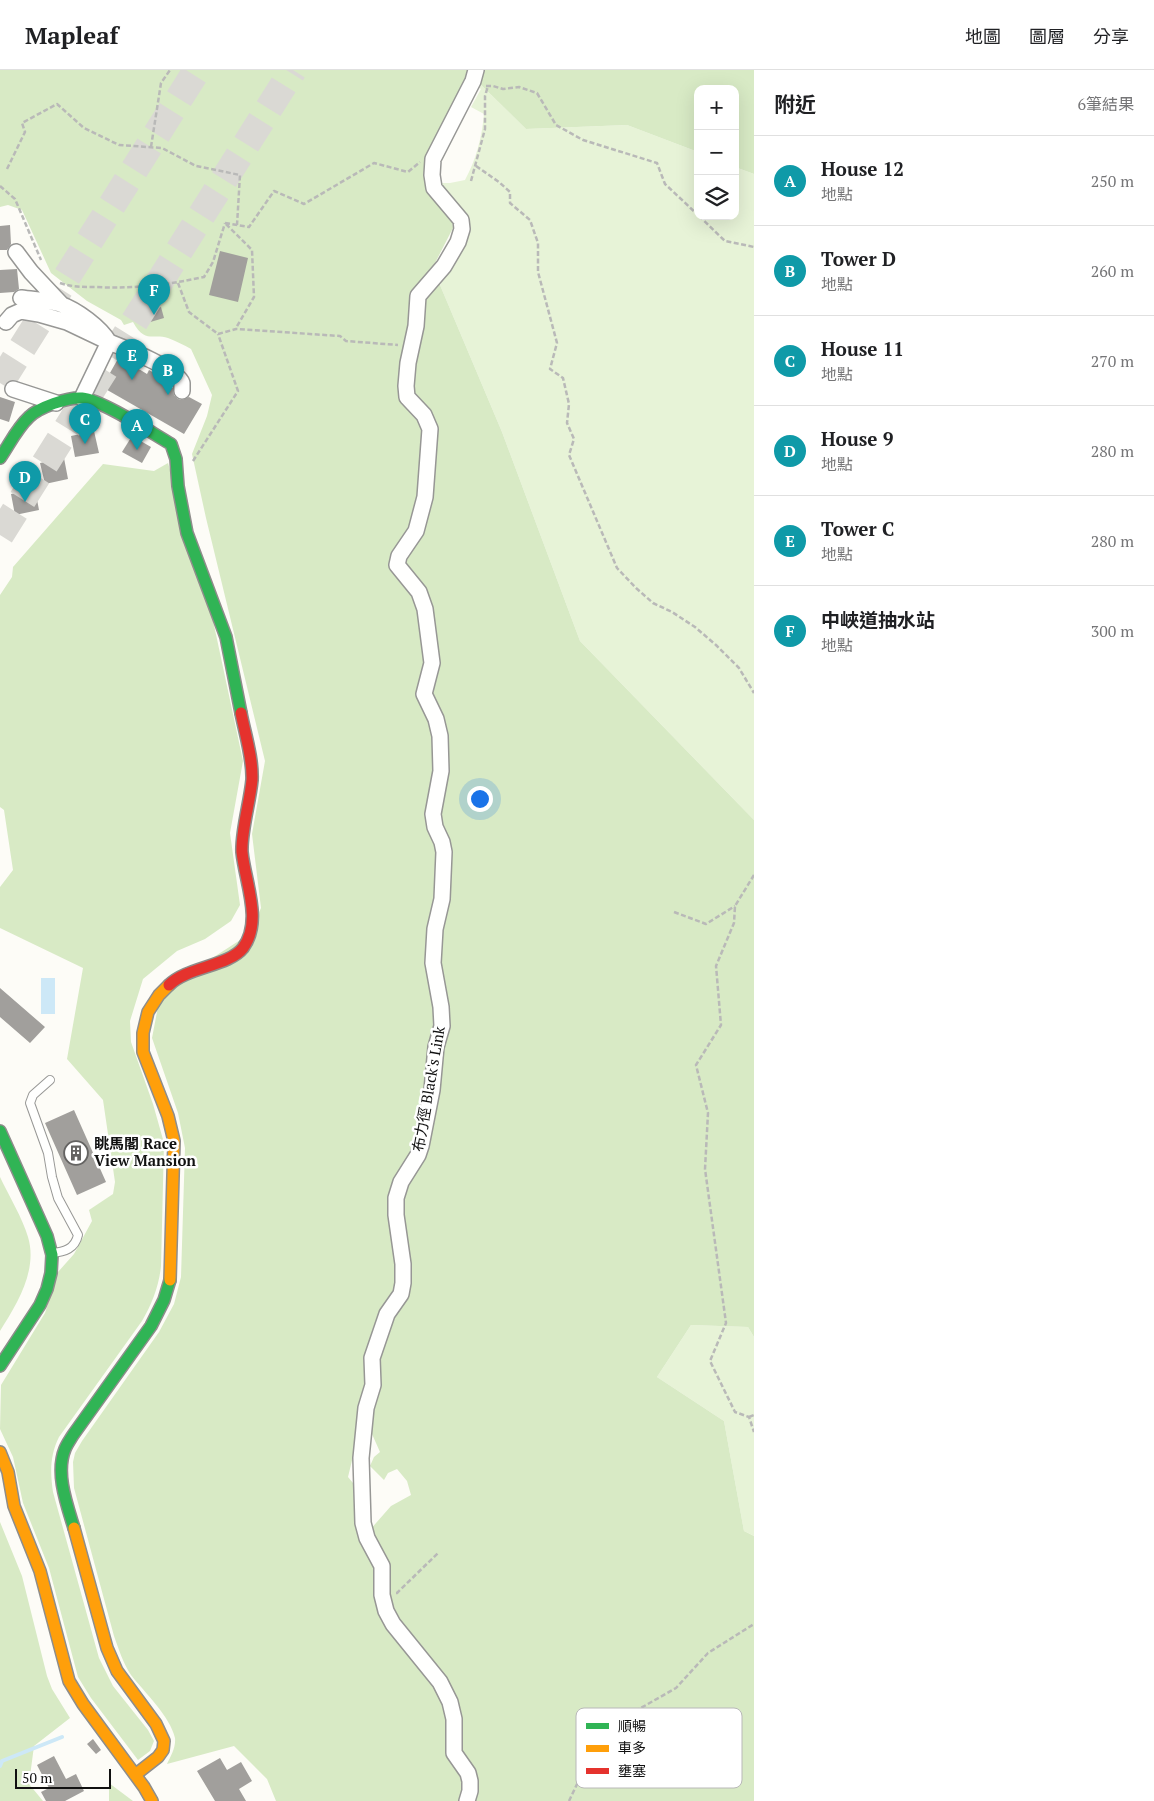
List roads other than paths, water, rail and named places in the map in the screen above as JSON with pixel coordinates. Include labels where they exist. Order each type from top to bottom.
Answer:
[{"type":"street","name":"布力徑 Black's Link","points":[[467,1801],[470,1782],[468,1773],[454,1753],[454,1719],[450,1702],[440,1682],[390,1618],[383,1601],[382,1562],[368,1542],[364,1523],[361,1469],[366,1408],[373,1385],[373,1354],[386,1314],[403,1288],[404,1271],[396,1215],[396,1198],[401,1182],[418,1155],[421,1146],[432,1090],[442,1020],[433,968],[434,929],[441,905],[443,886],[444,849],[435,827],[433,814],[441,771],[441,740],[437,723],[424,694],[432,663],[424,604],[419,592],[397,565],[399,556],[416,530],[425,498],[430,429],[424,415],[407,397],[407,371],[416,326],[418,296],[444,266],[458,242],[462,229],[461,220],[453,208],[444,202],[434,188],[432,174],[433,159],[475,76]]},
{"type":"street","points":[[16,252],[31,272],[61,304],[90,321],[105,335],[109,342]]},
{"type":"street","points":[[21,298],[61,304]]},
{"type":"street","points":[[6,322],[12,315],[21,311],[40,314],[67,322],[171,371],[179,378],[182,390]]},
{"type":"street","points":[[82,398],[109,342]]},
{"type":"street","points":[[12,389],[56,403]]},
{"type":"street","points":[[0,458],[30,416],[56,403],[82,398],[99,403],[168,441],[174,450],[176,459],[178,486],[187,533],[226,637],[250,757],[251,787],[242,850],[252,916],[251,933],[246,944],[238,953],[173,981],[158,995],[148,1012],[143,1033],[144,1052],[149,1070],[168,1116],[174,1142],[170,1280],[164,1300],[153,1322],[73,1434],[65,1449],[62,1460],[63,1490],[109,1654],[122,1680],[156,1724],[164,1741],[163,1750],[158,1757],[136,1775]]},
{"type":"street","points":[[0,1131],[47,1236],[52,1253],[53,1271],[46,1293],[0,1366]]},
{"type":"street","points":[[0,1452],[8,1472],[14,1506],[40,1571],[70,1681],[83,1704],[136,1775],[152,1801]]},
{"type":"lane","points":[[50,1080],[33,1094],[30,1103],[48,1153],[58,1198],[78,1235],[72,1247],[62,1252],[52,1253]]},
{"type":"water","points":[[41,978],[55,978],[55,1014],[41,1014]]},
{"type":"waterway","points":[[0,1766],[2,1761],[62,1737]]},
{"type":"tunnel","points":[[0,383],[197,70]]},
{"type":"tunnel","points":[[0,535],[293,70]]},
{"type":"place","name":"中峽道抽水站","points":[[154,315]]},
{"type":"place","name":"Tower C","points":[[132,380]]},
{"type":"place","name":"Tower D","points":[[168,395]]},
{"type":"place","name":"House 11","points":[[85,444]]},
{"type":"place","name":"House 12","points":[[137,450]]},
{"type":"place","name":"House 9","points":[[25,502]]},
{"type":"place","name":"眺馬閣 Race View Mansion","points":[[76,1153]]}]
